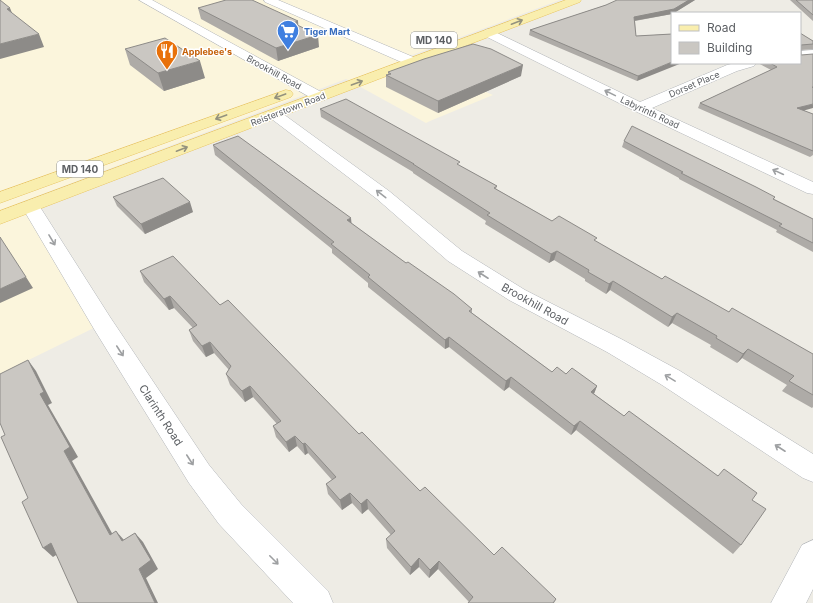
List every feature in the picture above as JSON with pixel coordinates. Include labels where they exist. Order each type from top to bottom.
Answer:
[{"type":"main road","name":"Reisterstown Road","points":[[0,218],[320,97],[411,56],[488,27],[551,0]]},
{"type":"main road","name":"Reisterstown Road","points":[[488,27],[576,0]]},
{"type":"main road","name":"Reisterstown Road","points":[[378,61],[395,55],[411,56]]},
{"type":"main road","name":"Reisterstown Road","points":[[0,198],[322,81]]},
{"type":"main road","points":[[31,207],[31,200],[34,196],[124,162],[147,144]]},
{"type":"street","name":"Brookhill Road","points":[[144,0],[320,97]]},
{"type":"street","points":[[269,0],[395,55]]},
{"type":"street","name":"Labyrinth Road","points":[[488,27],[640,108],[813,189]]},
{"type":"street","points":[[801,55],[813,54]]},
{"type":"street","name":"Dorset Place","points":[[640,108],[732,68],[746,64]]},
{"type":"street","name":"Brookhill Road","points":[[274,114],[383,195],[456,256],[483,274],[516,295],[615,346],[664,374],[813,469]]},
{"type":"street","name":"Clarinth Road","points":[[31,207],[102,323],[199,474],[230,514],[316,603]]},
{"type":"street","points":[[788,603],[813,556]]},
{"type":"shaded area","points":[[0,0],[560,0],[407,57],[493,95],[426,123],[346,79],[19,203],[104,323],[0,374]]},
{"type":"building","points":[[0,0],[10,8],[7,9],[39,34],[0,44]]},
{"type":"building","points":[[226,0],[252,0],[298,21],[293,23],[318,35],[276,48],[198,8]]},
{"type":"building","points":[[617,0],[689,0],[674,9],[634,17],[636,36],[671,34],[671,62],[638,76],[530,30]]},
{"type":"building","points":[[796,0],[813,0],[813,15]]},
{"type":"building","points":[[801,34],[813,41],[813,44],[801,45]]},
{"type":"building","points":[[165,38],[200,61],[158,73],[125,49]]},
{"type":"building","points":[[473,44],[491,49],[523,65],[438,101],[386,75],[391,74],[388,72],[424,59]]},
{"type":"building","points":[[813,54],[813,104],[797,108],[813,114],[813,151],[700,103],[777,67],[772,64],[801,64],[801,55]]},
{"type":"building","points":[[346,99],[460,162],[457,164],[497,186],[494,188],[552,221],[559,216],[597,238],[594,240],[662,279],[665,276],[729,312],[732,308],[813,354],[813,395],[789,381],[794,376],[748,349],[743,354],[716,338],[717,336],[677,313],[672,317],[613,281],[609,284],[588,272],[589,270],[557,251],[551,254],[487,215],[490,213],[414,164],[320,109]]},
{"type":"building","points":[[632,126],[756,187],[775,197],[773,199],[813,219],[813,243],[779,226],[782,224],[681,173],[683,172],[624,141]]},
{"type":"building","points":[[238,136],[351,218],[347,220],[406,263],[408,262],[454,294],[472,309],[469,311],[552,372],[557,367],[566,374],[572,368],[597,386],[591,392],[624,416],[629,411],[718,476],[724,469],[757,493],[752,500],[766,509],[741,545],[580,421],[574,426],[511,377],[506,381],[449,337],[445,340],[368,277],[370,275],[331,244],[334,242],[213,145]]},
{"type":"building","points":[[163,178],[190,202],[141,224],[113,197]]},
{"type":"building","points":[[0,237],[26,277],[0,289]]},
{"type":"building","points":[[173,256],[220,305],[228,300],[359,434],[362,432],[420,491],[425,487],[494,555],[502,547],[556,599],[553,603],[468,603],[473,597],[439,561],[430,570],[419,558],[411,567],[386,539],[395,531],[367,499],[361,504],[350,493],[340,500],[326,484],[336,477],[305,443],[303,444],[295,436],[286,442],[273,426],[281,421],[250,386],[242,391],[226,374],[231,366],[210,342],[202,346],[189,330],[197,325],[170,296],[164,299],[140,271]]},
{"type":"building","points":[[28,360],[44,392],[40,394],[70,447],[64,451],[110,535],[116,531],[122,541],[135,533],[151,560],[139,569],[155,603],[78,603],[51,543],[43,548],[22,502],[28,498],[1,437],[5,435],[0,423],[0,374]]},
{"type":"place","name":"Tiger Mart","points":[[288,50]]},
{"type":"place","name":"Applebee's","points":[[167,70]]}]
